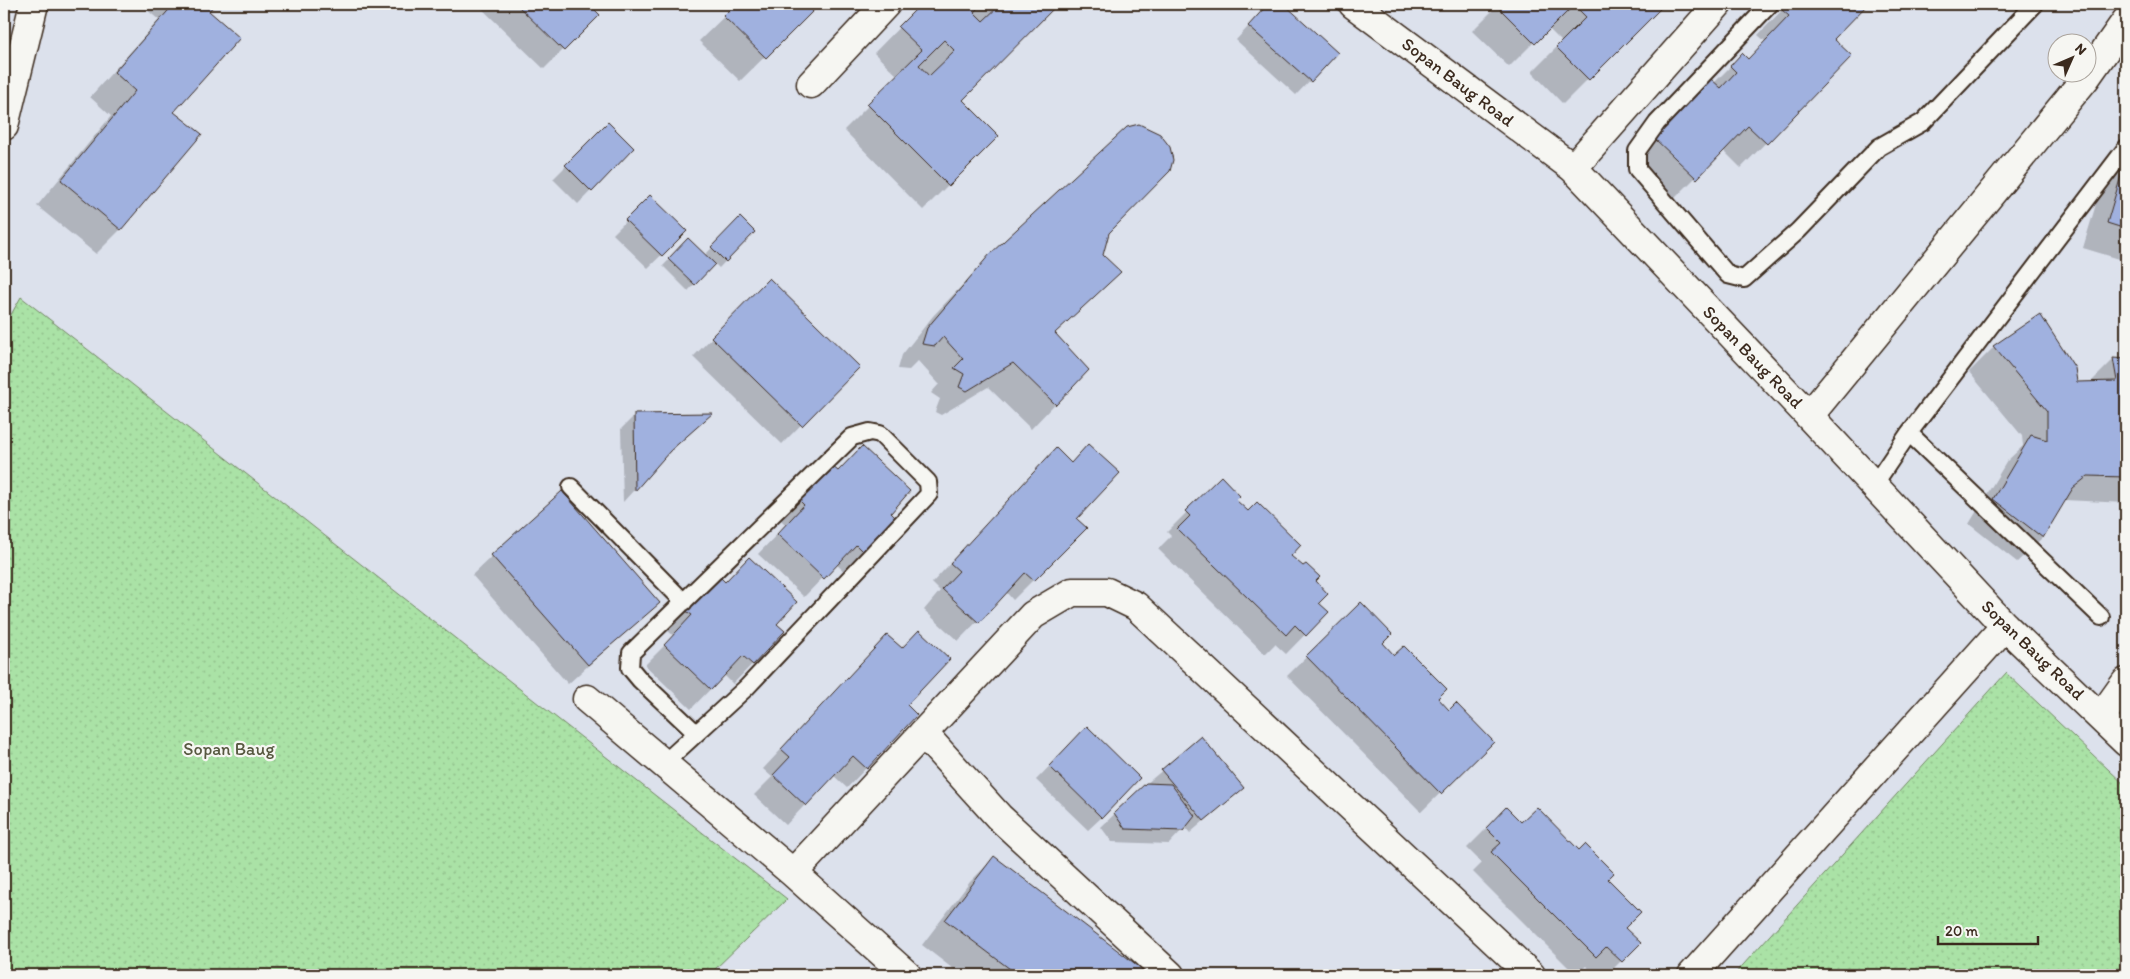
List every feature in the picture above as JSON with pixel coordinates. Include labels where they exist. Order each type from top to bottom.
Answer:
[{"type":"street","points":[[4,126],[34,4]]},
{"type":"street","points":[[811,84],[886,4]]},
{"type":"street","name":"Sopan Baug Road","points":[[1353,4],[1572,168],[1809,416],[2005,626],[2126,742]]},
{"type":"street","points":[[1572,168],[1718,4]]},
{"type":"street","points":[[1809,416],[2085,80],[2126,21]]},
{"type":"street","points":[[793,873],[1033,615],[1072,592],[1107,592],[1136,606],[1532,975]]},
{"type":"street","points":[[1692,975],[2005,626]]},
{"type":"street","points":[[2101,717],[2126,682]]},
{"type":"street","points":[[587,700],[793,873],[907,975]]},
{"type":"street","points":[[923,733],[999,817],[1170,975]]},
{"type":"lane","points":[[1770,4],[1657,123],[1637,151],[1637,169],[1728,274],[1744,279],[1798,231],[1879,147],[1922,122],[2035,4]]},
{"type":"lane","points":[[1874,485],[1910,433],[2126,148]]},
{"type":"lane","points":[[663,764],[696,734],[747,687],[929,494],[928,482],[880,434],[870,432],[852,437],[631,654],[630,668],[696,734]]},
{"type":"lane","points":[[1910,433],[2101,617]]},
{"type":"lane","points":[[571,487],[684,602]]},
{"type":"green space","name":"Sopan Baug","points":[[21,297],[787,899],[709,975],[4,975],[4,327]]},
{"type":"green space","points":[[2006,673],[2126,786],[2126,975],[1734,975]]},
{"type":"building","points":[[174,4],[215,4],[209,11],[240,38],[174,112],[202,134],[121,230],[61,180],[135,91],[114,72]]},
{"type":"building","points":[[516,4],[589,4],[600,15],[564,51]]},
{"type":"building","points":[[735,4],[820,4],[766,58],[723,16]]},
{"type":"building","points":[[921,4],[982,4],[974,12],[983,21],[1001,4],[1058,4],[963,100],[999,136],[949,186],[867,104],[922,50],[898,27]],"holes":[[[944,40],[955,51],[929,76],[919,65]]]},
{"type":"building","points":[[1268,4],[1284,4],[1338,53],[1311,82],[1248,26]]},
{"type":"building","points":[[1497,4],[1665,4],[1589,80],[1556,47],[1586,17],[1574,5],[1535,44]]},
{"type":"building","points":[[1787,4],[1868,4],[1834,39],[1852,56],[1767,144],[1748,126],[1697,179],[1654,138],[1711,79],[1721,88],[1736,72],[1730,66],[1742,53],[1748,59],[1789,16],[1782,10]]},
{"type":"building","points":[[608,122],[634,148],[592,192],[565,165]]},
{"type":"building","points":[[1139,124],[1160,134],[1170,147],[1173,160],[1170,171],[1109,233],[1103,255],[1121,272],[1055,333],[1089,370],[1056,405],[1013,363],[967,391],[959,387],[964,374],[954,368],[963,359],[943,337],[935,346],[922,344],[927,328],[990,254],[1127,127]]},
{"type":"building","points":[[2126,159],[2126,229],[2107,223]]},
{"type":"building","points":[[650,195],[687,231],[662,256],[625,220]]},
{"type":"building","points":[[740,217],[755,232],[726,262],[711,247]]},
{"type":"building","points":[[688,238],[715,264],[695,285],[668,259]]},
{"type":"building","points":[[769,278],[860,367],[802,426],[711,337]]},
{"type":"building","points":[[2040,314],[2075,368],[2077,382],[2117,381],[2113,358],[2126,359],[2126,477],[2088,476],[2073,488],[2043,538],[1993,499],[2031,435],[2047,440],[2047,411],[1993,346]]},
{"type":"building","points":[[713,413],[670,451],[635,491],[634,414]]},
{"type":"building","points":[[1088,444],[1120,473],[1077,519],[1087,528],[1034,581],[1025,573],[979,623],[942,589],[959,571],[950,563],[1056,448],[1071,463]]},
{"type":"building","points":[[862,446],[910,491],[891,513],[898,520],[866,555],[856,545],[824,579],[777,534],[804,505],[799,500],[832,466],[838,471]]},
{"type":"building","points":[[1221,476],[1240,496],[1236,500],[1248,511],[1257,502],[1301,545],[1291,556],[1303,566],[1306,564],[1320,577],[1316,581],[1328,594],[1319,603],[1329,612],[1306,636],[1295,625],[1286,635],[1177,529],[1190,516],[1185,511]]},
{"type":"building","points":[[562,491],[660,603],[588,665],[491,555]]},
{"type":"building","points":[[749,557],[797,602],[777,624],[785,631],[753,665],[743,656],[711,690],[664,645],[692,615],[686,611],[719,576],[725,582]]},
{"type":"building","points":[[1361,602],[1392,634],[1383,643],[1394,655],[1404,646],[1447,689],[1438,698],[1449,710],[1456,703],[1494,742],[1441,794],[1306,656]]},
{"type":"building","points":[[919,630],[950,659],[907,705],[917,715],[867,769],[853,756],[806,806],[773,775],[790,757],[781,749],[887,635],[902,648]]},
{"type":"building","points":[[1087,726],[1140,778],[1102,818],[1049,766]]},
{"type":"building","points":[[1201,736],[1244,788],[1204,821],[1161,770]]},
{"type":"building","points":[[1146,783],[1171,784],[1195,816],[1183,831],[1125,829],[1114,813]]},
{"type":"building","points":[[1506,807],[1521,822],[1537,807],[1579,850],[1585,844],[1614,873],[1608,879],[1641,912],[1625,928],[1641,943],[1622,962],[1606,947],[1596,957],[1491,852],[1501,843],[1486,828]]},
{"type":"building","points":[[994,856],[1150,975],[1018,975],[945,920]]}]
